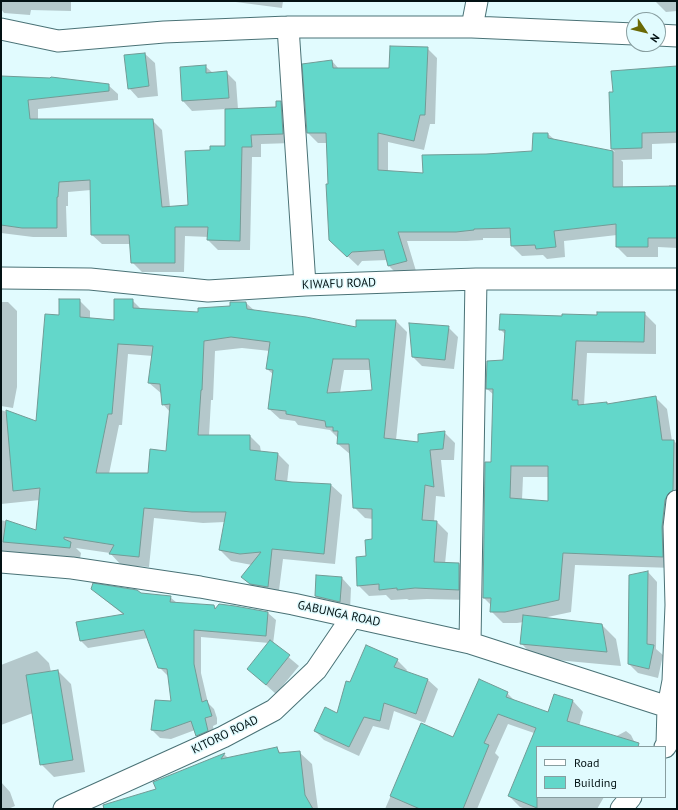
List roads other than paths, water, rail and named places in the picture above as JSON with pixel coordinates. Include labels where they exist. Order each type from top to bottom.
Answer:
[{"type":"street","points":[[472,27],[476,1]]},
{"type":"street","points":[[288,27],[304,285]]},
{"type":"street","points":[[1,29],[58,41],[164,32],[288,27],[472,27],[626,34]]},
{"type":"street","points":[[666,35],[677,36]]},
{"type":"street","name":"KIWAFU ROAD","points":[[1,278],[90,279],[208,291],[304,285],[476,279],[677,279]]},
{"type":"street","points":[[470,643],[476,279]]},
{"type":"street","points":[[669,746],[668,706],[673,681],[676,605],[674,527],[677,501]]},
{"type":"street","name":"GABUNGA ROAD","points":[[1,562],[72,568],[200,587],[293,604],[470,643],[668,706]]},
{"type":"street","name":"KITORO ROAD","points":[[64,809],[223,738],[274,710],[316,670],[352,617]]},
{"type":"street","points":[[621,809],[630,798]]}]
